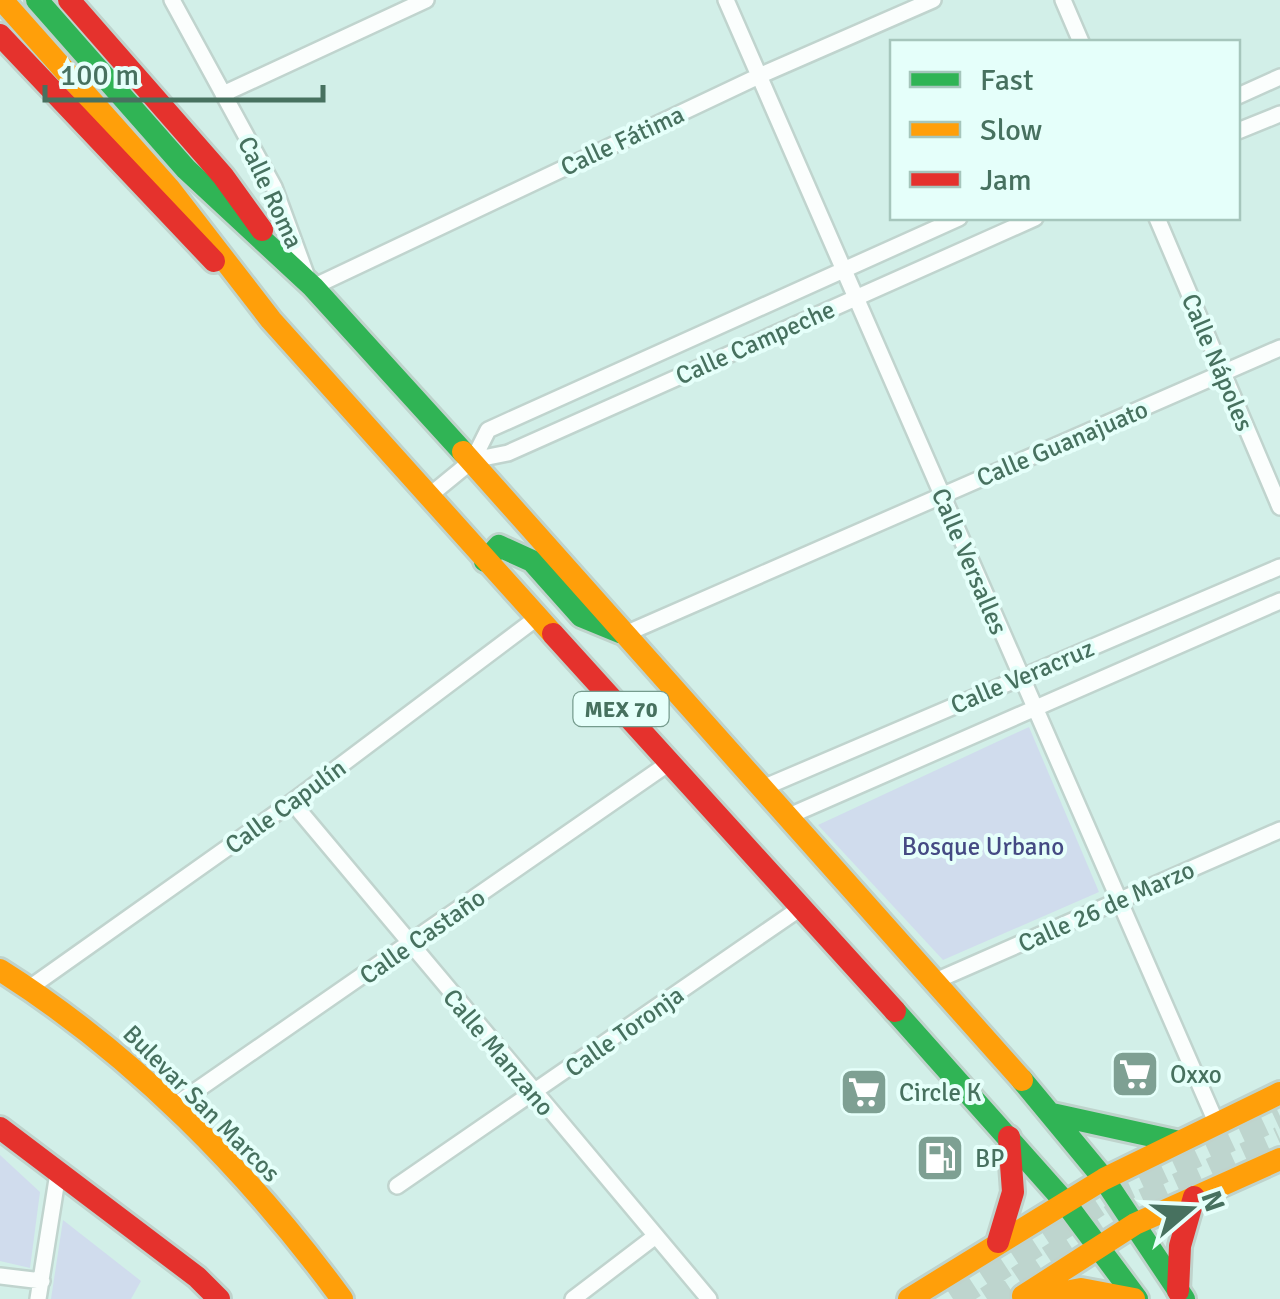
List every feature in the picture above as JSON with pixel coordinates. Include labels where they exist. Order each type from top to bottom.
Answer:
[{"type":"main road","name":"MEX 70","points":[[2,0],[169,188],[271,320]]},
{"type":"main road","name":"MEX 70","points":[[37,0],[186,169],[276,249],[473,460],[764,787],[1052,1114],[1104,1179],[1181,1295]]},
{"type":"main road","name":"MEX 70","points":[[68,0],[222,176],[276,249]]},
{"type":"main road","name":"MEX 70","points":[[0,34],[271,320],[799,909],[1009,1137],[1064,1201],[1136,1299]]},
{"type":"main road","points":[[485,560],[499,546],[519,550],[573,609],[593,623],[625,634]]},
{"type":"main road","name":"Bulevar San Marcos","points":[[0,970],[70,1014],[174,1106],[307,1251],[342,1299]]},
{"type":"main road","points":[[909,1299],[1064,1201],[1175,1141],[1280,1093]]},
{"type":"main road","points":[[1052,1114],[1175,1141]]},
{"type":"main road","points":[[0,1128],[197,1277],[219,1299]]},
{"type":"main road","points":[[998,1242],[1013,1192],[1009,1137]]},
{"type":"main road","points":[[1018,1299],[1135,1224],[1280,1159]]},
{"type":"main road","points":[[1181,1295],[1180,1246],[1194,1196]]},
{"type":"main road","points":[[1028,1299],[1076,1287],[1136,1299]]},
{"type":"street","name":"Calle Roma","points":[[172,0],[280,202],[310,284]]},
{"type":"street","points":[[223,94],[392,7],[426,0]]},
{"type":"street","name":"Calle Versalles","points":[[726,0],[1116,901],[1216,1122]]},
{"type":"street","name":"Calle Fátima","points":[[310,284],[759,76],[933,0]]},
{"type":"street","points":[[1063,0],[1081,40]]},
{"type":"street","points":[[1240,95],[1280,78]]},
{"type":"street","points":[[1240,130],[1280,114]]},
{"type":"street","name":"Calle Campeche","points":[[429,496],[473,460],[488,430],[955,220]]},
{"type":"street","name":"Calle Campeche","points":[[473,460],[508,453],[1030,220]]},
{"type":"street","name":"Calle Nápoles","points":[[1158,220],[1280,507]]},
{"type":"street","name":"Calle Guanajuato","points":[[625,634],[1280,348]]},
{"type":"street","name":"Calle Veracruz","points":[[764,787],[1280,567]]},
{"type":"street","name":"Calle Veracruz","points":[[789,816],[1280,601]]},
{"type":"street","name":"Calle Capulín","points":[[28,989],[292,802],[538,617]]},
{"type":"street","name":"Calle Castaño","points":[[174,1106],[669,763]]},
{"type":"street","name":"Calle Manzano","points":[[292,802],[653,1238],[708,1299]]},
{"type":"street","name":"Calle 26 de Marzo","points":[[933,982],[1280,830]]},
{"type":"street","name":"Calle Toronja","points":[[398,1186],[799,909]]},
{"type":"street","points":[[38,1299],[58,1173]]},
{"type":"street","points":[[573,1299],[653,1238]]},
{"type":"street","points":[[0,1276],[42,1281]]},
{"type":"shaded area","points":[[0,0],[1280,0],[1280,1299],[0,1299]]},
{"type":"green space","name":"Bosque Urbano","points":[[1029,727],[1099,892],[943,960],[818,825]]},
{"type":"green space","points":[[0,1155],[40,1192],[30,1268],[0,1261]]},
{"type":"green space","points":[[63,1220],[141,1281],[131,1299],[51,1299]]},
{"type":"tunnel","points":[[953,1299],[1115,1193],[1280,1116]]},
{"type":"tunnel","points":[[987,1299],[1119,1212],[1280,1139]]},
{"type":"traffic: fast","points":[[37,0],[186,169],[313,287],[463,452]]},
{"type":"traffic: fast","points":[[485,561],[499,546],[532,561],[581,616],[620,632]]},
{"type":"traffic: fast","points":[[895,1011],[1064,1201],[1137,1299]]},
{"type":"traffic: fast","points":[[1022,1080],[1104,1179],[1184,1299]]},
{"type":"traffic: fast","points":[[1052,1114],[1175,1141]]},
{"type":"traffic: slow","points":[[2,0],[169,188],[271,320],[553,634]]},
{"type":"traffic: slow","points":[[463,452],[1022,1080]]},
{"type":"traffic: slow","points":[[0,970],[96,1039],[186,1118],[268,1206],[342,1299]]},
{"type":"traffic: slow","points":[[909,1299],[1104,1179],[1280,1093]]},
{"type":"traffic: slow","points":[[1023,1296],[1135,1224],[1280,1159]]},
{"type":"traffic: slow","points":[[1028,1299],[1081,1289],[1134,1299]]},
{"type":"traffic: jam","points":[[69,0],[223,176],[262,230]]},
{"type":"traffic: jam","points":[[0,35],[214,261]]},
{"type":"traffic: jam","points":[[553,634],[895,1011]]},
{"type":"traffic: jam","points":[[0,1128],[197,1277],[219,1299]]},
{"type":"traffic: jam","points":[[998,1242],[1013,1192],[1009,1137]]},
{"type":"traffic: jam","points":[[1178,1291],[1180,1246],[1194,1197]]},
{"type":"place","name":"Oxxo","points":[[1135,1074]]},
{"type":"place","name":"Circle K","points":[[864,1092]]},
{"type":"place","name":"BP","points":[[940,1158]]}]
